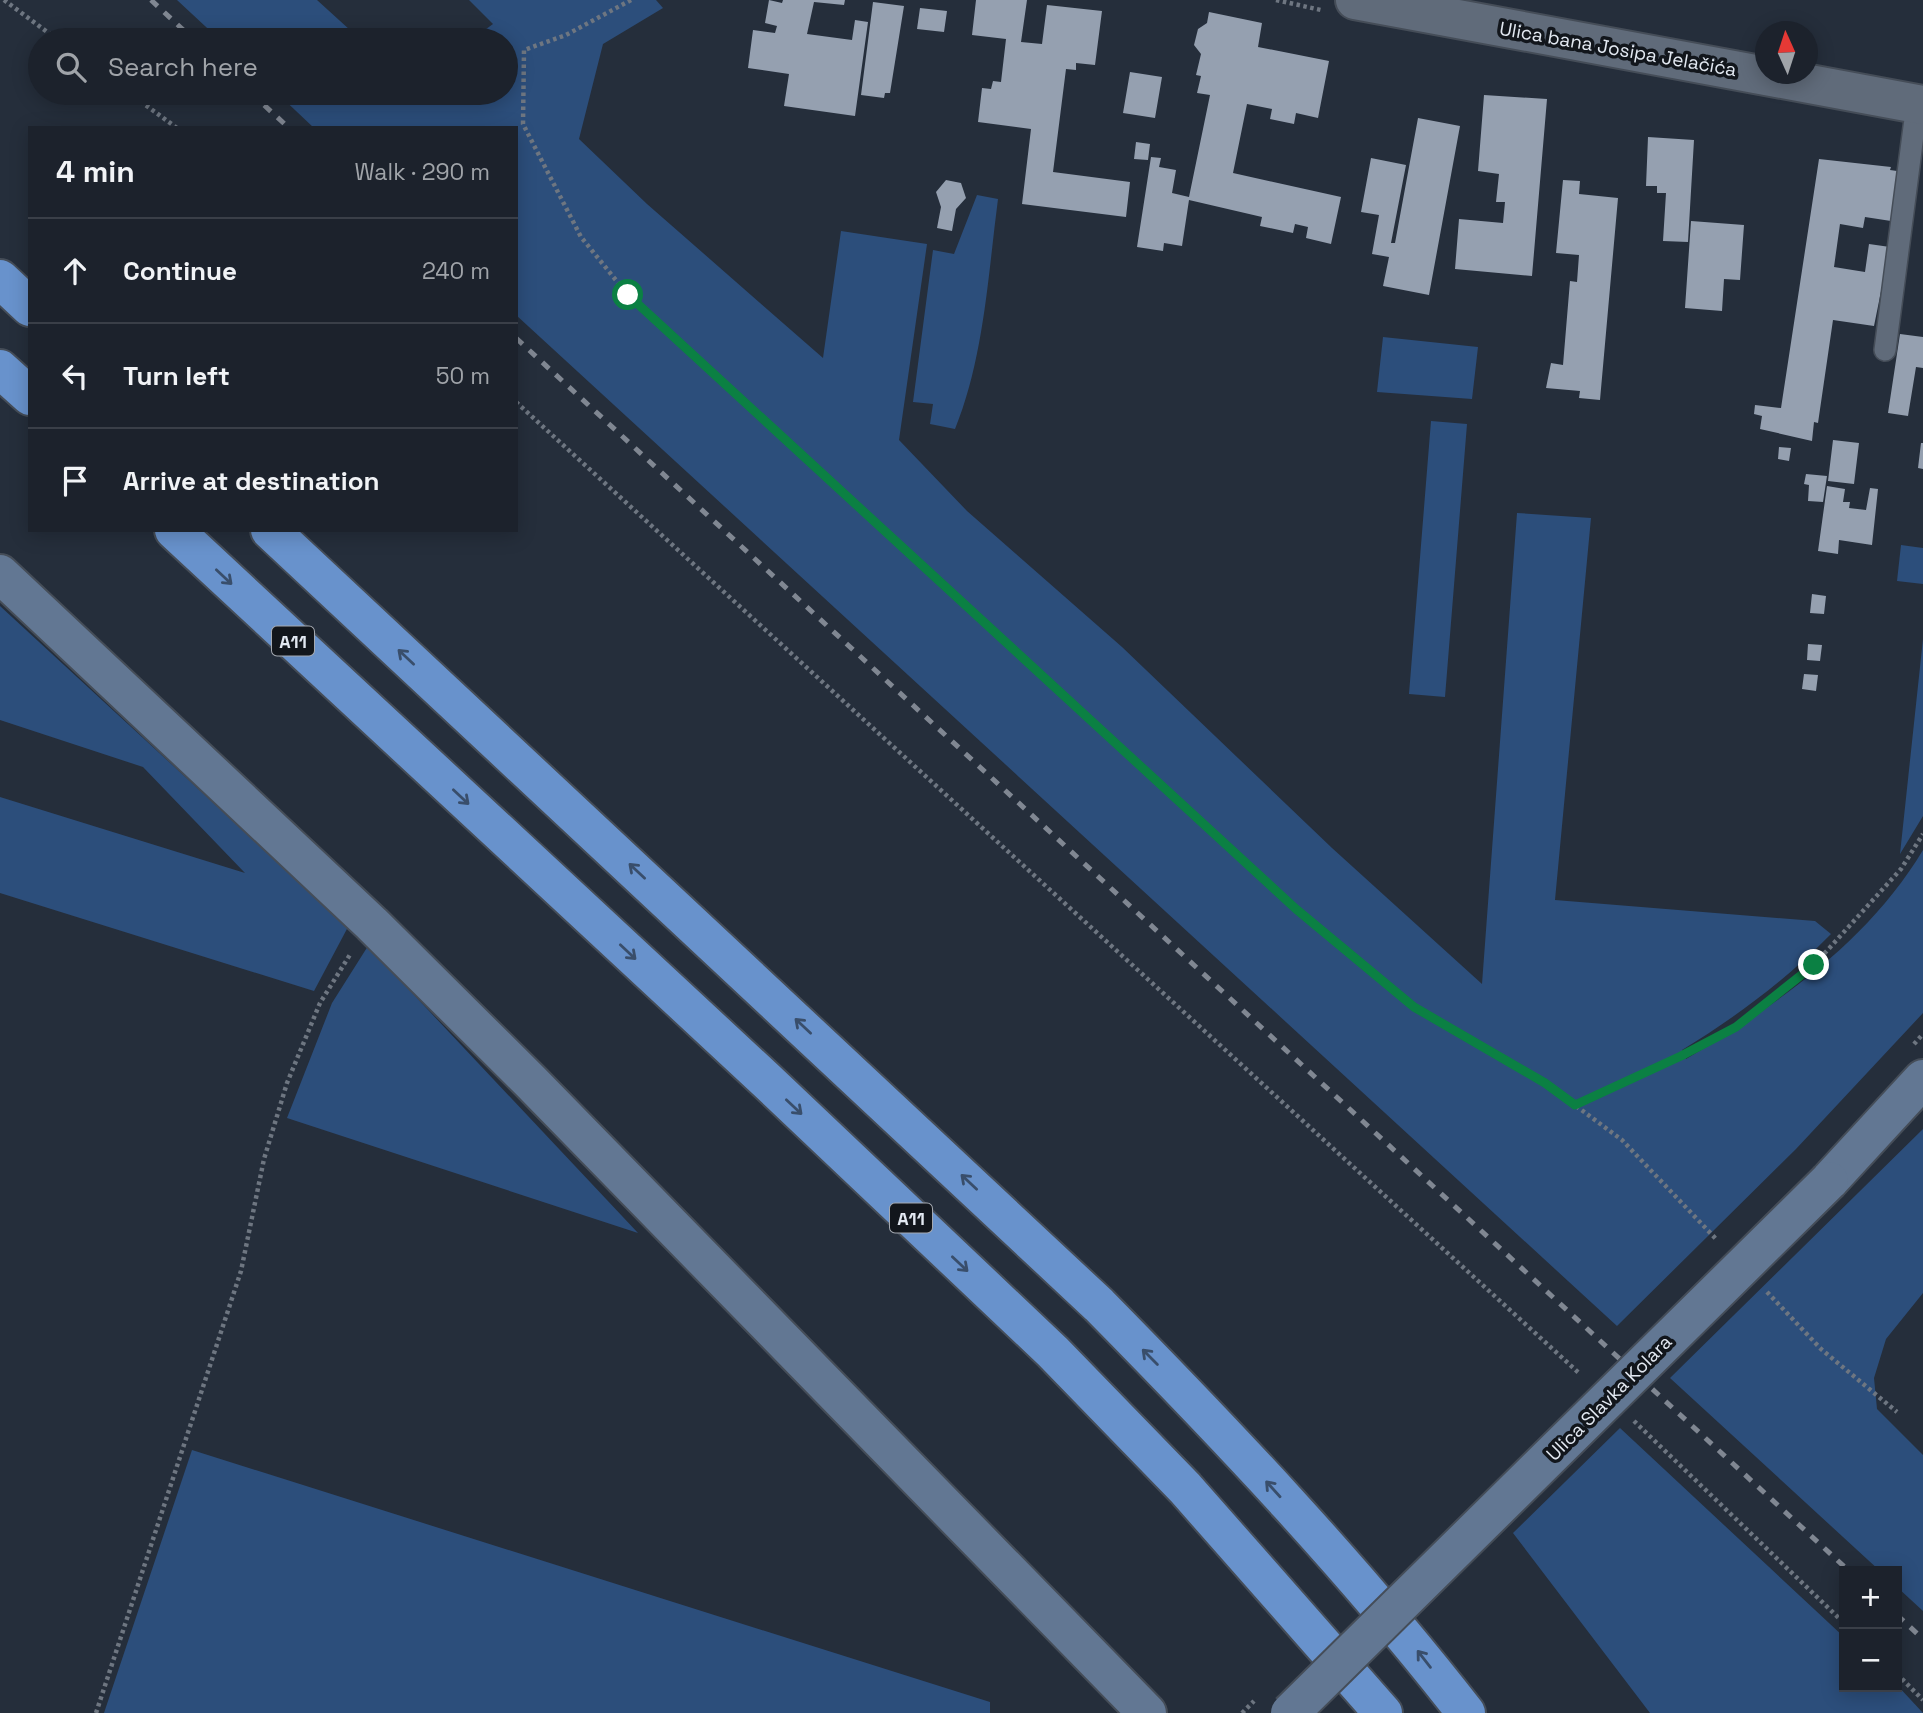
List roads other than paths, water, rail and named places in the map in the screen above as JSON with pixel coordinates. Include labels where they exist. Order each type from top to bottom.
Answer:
[{"type":"highway","points":[[0,279],[28,305]]},
{"type":"highway","points":[[0,369],[28,394]]},
{"type":"highway","name":"A11","points":[[176,532],[776,1090],[1053,1352],[1185,1488],[1383,1713]]},
{"type":"highway","points":[[272,532],[1099,1305],[1208,1416],[1413,1644],[1466,1713]]},
{"type":"street","name":"Ulica bana Josipa Jelačića","points":[[1354,0],[1920,105]]},
{"type":"street","points":[[0,574],[372,924],[692,1243],[1147,1713]]},
{"type":"street","name":"Ulica Slavka Kolara","points":[[1290,1713],[1829,1181],[1923,1079]]},
{"type":"lane","points":[[1885,350],[1920,105]]},
{"type":"railway","points":[[151,0],[181,28]]},
{"type":"railway","points":[[264,105],[287,126]]},
{"type":"railway","points":[[518,340],[1844,1566]]},
{"type":"railway","points":[[1902,1620],[1923,1639]]}]
